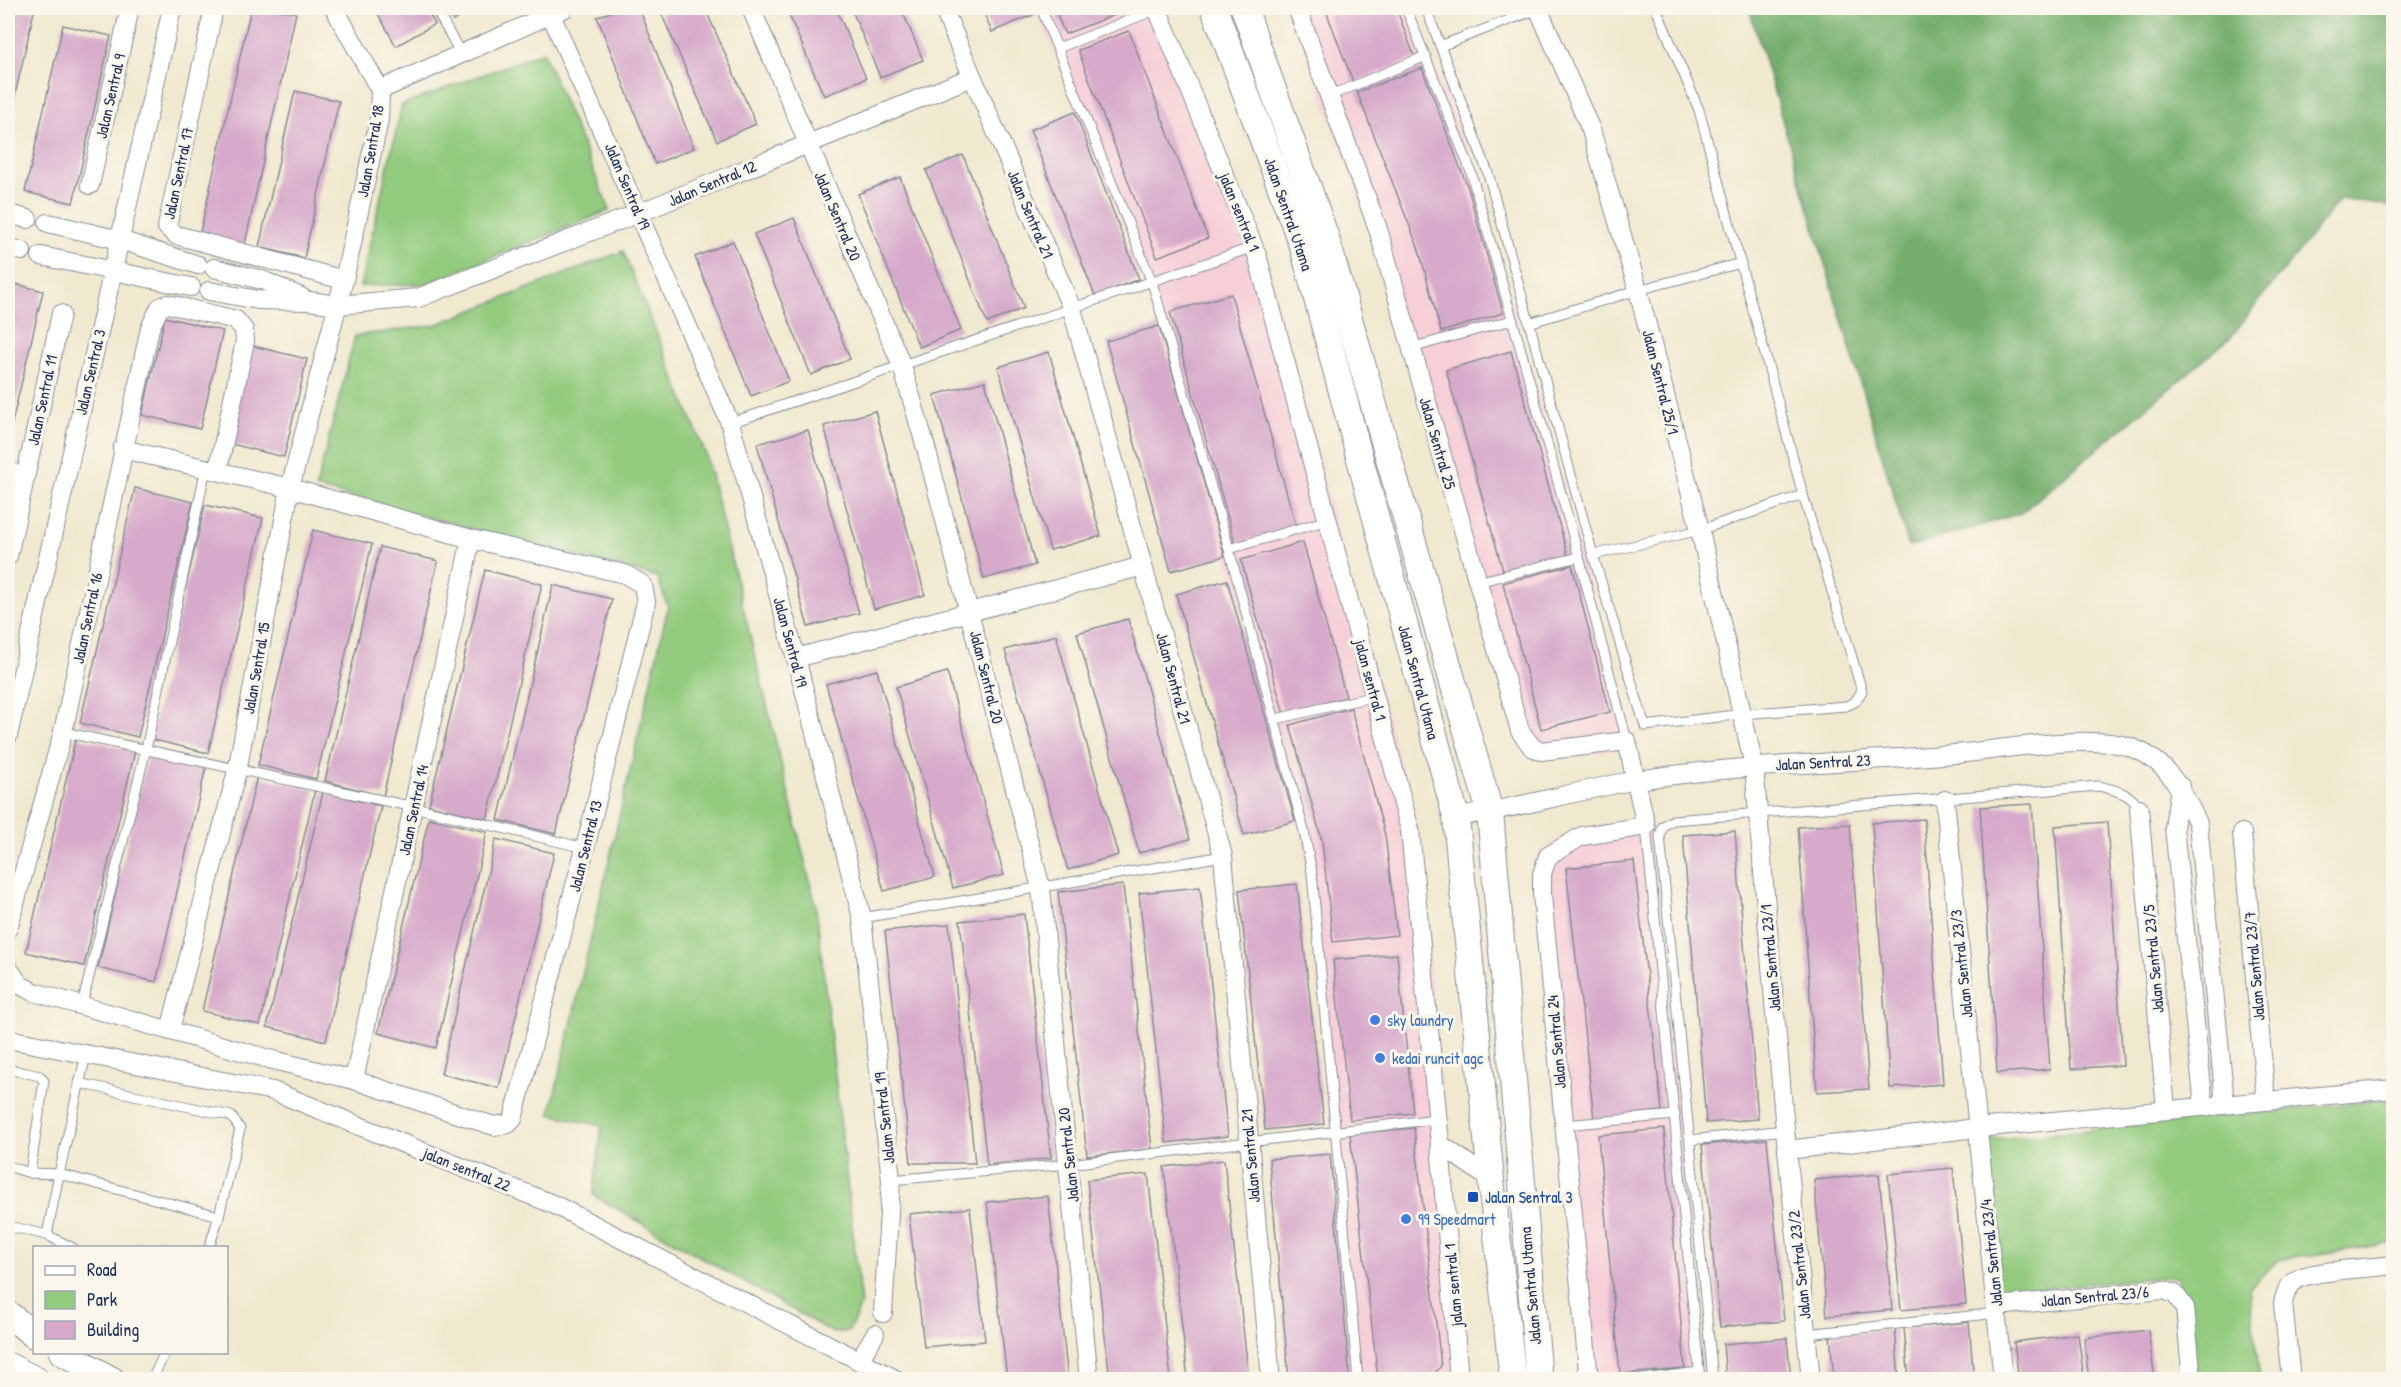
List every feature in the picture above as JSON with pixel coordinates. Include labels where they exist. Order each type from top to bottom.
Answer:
[{"type":"street","name":"Jalan Sentral 9","points":[[90,185],[130,8]]},
{"type":"street","name":"Jalan Sentral 3","points":[[8,736],[172,8]]},
{"type":"street","name":"Jalan Sentral 17","points":[[214,8],[167,227],[176,235],[344,280]]},
{"type":"street","name":"Jalan Sentral 18","points":[[334,8],[380,90],[378,120],[338,305]]},
{"type":"street","name":"Jalan Sentral 20","points":[[751,8],[902,366],[970,613],[1041,888],[1089,1380]]},
{"type":"street","name":"Jalan Sentral 21","points":[[943,8],[1072,309],[1223,856],[1271,1380]]},
{"type":"street","name":"jalan sentral 1","points":[[1157,8],[1254,247],[1410,830],[1440,1144],[1459,1380]]},
{"type":"street","name":"Jalan Sentral Utama","points":[[1214,8],[1304,250],[1456,817],[1513,1380]]},
{"type":"street","name":"Jalan Sentral Utama","points":[[1244,8],[1326,238],[1490,812],[1539,1380]]},
{"type":"street","name":"Jalan Sentral 25","points":[[1297,8],[1378,229],[1477,582],[1525,740],[1532,747],[1550,752],[1627,741]]},
{"type":"street","name":"Jalan Sentral 25/1","points":[[1540,8],[1591,130],[1638,290],[1700,530],[1754,766]]},
{"type":"street","points":[[380,90],[555,10]]},
{"type":"street","name":"Jalan Sentral 19","points":[[555,10],[639,213],[730,423],[796,658],[862,918],[891,1180],[883,1312]]},
{"type":"street","name":"Jalan Sentral 12","points":[[41,256],[258,300],[309,301],[338,305],[418,298],[639,213],[972,77]]},
{"type":"street","points":[[8,214],[28,219]]},
{"type":"street","name":"Jalan Sentral 12","points":[[48,223],[120,240],[206,267],[262,280],[309,301]]},
{"type":"street","name":"Jalan Sentral 16","points":[[8,927],[63,732],[122,449],[150,328],[160,307],[168,304],[236,320],[244,330],[245,341],[212,469]]},
{"type":"street","name":"Jalan Sentral 15","points":[[170,1030],[237,771],[290,488],[338,305]]},
{"type":"street","name":"Jalan Sentral 11","points":[[8,555],[61,314]]},
{"type":"street","points":[[122,449],[290,488],[471,539]]},
{"type":"street","points":[[8,473],[26,476]]},
{"type":"street","name":"Jalan Sentral 13","points":[[354,1080],[494,1126],[508,1124],[513,1119],[585,848],[646,602],[643,585],[625,574],[471,539]]},
{"type":"street","name":"Jalan Sentral 14","points":[[354,1080],[471,539]]},
{"type":"street","points":[[796,658],[1143,566]]},
{"type":"street","points":[[1627,741],[1646,826]]},
{"type":"street","name":"Jalan Sentral 23","points":[[1456,817],[1490,812],[1637,780],[1754,766],[1952,754],[2103,741],[2133,748],[2152,758],[2180,786],[2198,823],[2225,1104]]},
{"type":"street","name":"Jalan Sentral 23/1","points":[[1754,766],[1787,1150]]},
{"type":"street","points":[[2180,786],[2174,828],[2204,1106]]},
{"type":"street","name":"Jalan Sentral 23/3","points":[[1944,800],[1977,1128]]},
{"type":"street","name":"Jalan Sentral 23/5","points":[[2139,808],[2166,1110]]},
{"type":"street","name":"Jalan Sentral 24","points":[[1588,1380],[1542,874],[1548,856],[1582,836],[1646,826]]},
{"type":"street","name":"Jalan Sentral 23/7","points":[[2242,833],[2266,1100]]},
{"type":"street","points":[[8,968],[20,985],[269,1059],[354,1080]]},
{"type":"street","name":"jalan sentral 22","points":[[8,1039],[273,1091],[555,1205],[897,1380]]},
{"type":"street","points":[[1787,1150],[1977,1128],[2394,1089]]},
{"type":"street","name":"Jalan Sentral 23/4","points":[[1977,1128],[2003,1380]]},
{"type":"street","points":[[1440,1144],[1491,1180]]},
{"type":"street","name":"Jalan Sentral 23/2","points":[[1787,1150],[1811,1380]]},
{"type":"street","points":[[2291,1380],[2283,1303],[2285,1292],[2297,1279],[2313,1274],[2394,1266]]},
{"type":"street","name":"Jalan Sentral 23/6","points":[[1997,1309],[2163,1290],[2175,1294],[2185,1308],[2192,1380]]},
{"type":"street","points":[[8,1314],[33,1336]]},
{"type":"street","points":[[8,1326],[33,1337]]},
{"type":"street","points":[[859,1361],[875,1334]]},
{"type":"street","points":[[64,1354],[112,1380]]},
{"type":"street","points":[[8,1366],[36,1380]]},
{"type":"lane","points":[[435,8],[460,52]]},
{"type":"lane","points":[[1041,8],[1152,282],[1276,719],[1309,852],[1337,1130],[1358,1380]]},
{"type":"lane","points":[[1058,48],[1157,8]]},
{"type":"lane","points":[[1406,8],[1470,169],[1579,557],[1627,741]]},
{"type":"lane","points":[[1426,8],[1488,172],[1593,555],[1645,726],[1743,714],[1846,706],[1860,697],[1862,692],[1803,495],[1700,110],[1656,8]]},
{"type":"lane","points":[[1440,46],[1540,8]]},
{"type":"lane","points":[[1329,96],[1426,56]]},
{"type":"lane","points":[[730,423],[1254,247]]},
{"type":"lane","points":[[1529,323],[1638,290],[1741,263]]},
{"type":"lane","points":[[1411,348],[1512,320]]},
{"type":"lane","points":[[82,1005],[146,749],[212,469]]},
{"type":"lane","points":[[1593,555],[1700,530],[1803,495]]},
{"type":"lane","points":[[1229,549],[1328,520]]},
{"type":"lane","points":[[1477,582],[1579,557]]},
{"type":"lane","points":[[1276,719],[1375,696]]},
{"type":"lane","points":[[63,732],[414,807],[585,848]]},
{"type":"lane","points":[[1713,1380],[1660,831],[1667,822],[1673,820],[2099,786],[2118,791],[2134,800],[2139,808]]},
{"type":"lane","points":[[1635,1380],[1700,1376],[1646,826]]},
{"type":"lane","points":[[862,918],[1223,856]]},
{"type":"lane","points":[[47,1235],[86,1054]]},
{"type":"lane","points":[[8,1069],[40,1076],[44,1081],[30,1173]]},
{"type":"lane","points":[[79,1083],[231,1116],[237,1122],[240,1129],[210,1246]]},
{"type":"lane","points":[[1564,1125],[1675,1115]]},
{"type":"lane","points":[[891,1180],[1069,1164],[1437,1119]]},
{"type":"lane","points":[[1690,1140],[1785,1130]]},
{"type":"lane","points":[[8,1166],[30,1173],[59,1174],[219,1216]]},
{"type":"lane","points":[[8,1226],[47,1235],[69,1246]]},
{"type":"lane","points":[[1807,1334],[1997,1309]]},
{"type":"lane","points":[[152,1380],[165,1354]]},
{"type":"shaded area","points":[[1036,8],[1164,8],[1265,258],[1417,828],[1468,1379],[1354,1379],[1305,851],[1265,696],[1162,328],[1145,279]]},
{"type":"shaded area","points":[[1290,8],[1410,8],[1475,169],[1630,734],[1621,749],[1552,759],[1539,759],[1527,753],[1371,230]]},
{"type":"shaded area","points":[[1649,818],[1704,1379],[1581,1379],[1535,874],[1540,852],[1560,838],[1583,828]]},
{"type":"green space","points":[[1749,8],[2393,8],[2393,207],[2340,199],[2230,338],[2021,513],[1909,547]]},
{"type":"green space","points":[[543,52],[610,210],[426,284],[360,286],[402,105]]},
{"type":"green space","points":[[623,251],[706,455],[816,907],[861,1305],[849,1331],[833,1333],[593,1195],[602,1126],[550,1114],[668,607],[657,577],[316,488],[355,336],[435,325]]},
{"type":"green space","points":[[2393,1099],[2393,1243],[2278,1260],[2249,1288],[2260,1379],[2191,1379],[2177,1276],[1997,1292],[1979,1141]]},
{"type":"building","points":[[8,8],[34,11],[8,126]]},
{"type":"building","points":[[251,8],[271,8],[296,13],[244,248],[199,237]]},
{"type":"building","points":[[375,8],[426,8],[435,24],[396,46]]},
{"type":"building","points":[[445,8],[478,8],[453,21]]},
{"type":"building","points":[[621,8],[639,8],[694,148],[655,164],[597,17]]},
{"type":"building","points":[[659,8],[705,8],[756,124],[717,141]]},
{"type":"building","points":[[786,8],[836,8],[866,78],[824,96]]},
{"type":"building","points":[[851,8],[901,8],[923,60],[880,77]]},
{"type":"building","points":[[982,8],[1032,8],[1035,14],[992,32]]},
{"type":"building","points":[[1054,8],[1120,8],[1122,12],[1065,34]]},
{"type":"building","points":[[1325,8],[1396,8],[1415,58],[1353,82]]},
{"type":"building","points":[[63,25],[111,36],[73,203],[25,192]]},
{"type":"building","points":[[1129,31],[1208,238],[1157,257],[1078,50]]},
{"type":"building","points":[[1422,68],[1468,188],[1503,313],[1441,332],[1419,250],[1357,92]]},
{"type":"building","points":[[295,91],[339,101],[304,258],[259,247]]},
{"type":"building","points":[[1075,112],[1139,279],[1095,296],[1030,130]]},
{"type":"building","points":[[963,155],[1024,308],[987,323],[926,170]]},
{"type":"building","points":[[900,177],[961,330],[919,347],[858,194]]},
{"type":"building","points":[[794,218],[850,359],[811,375],[754,234]]},
{"type":"building","points":[[733,241],[789,381],[751,396],[695,257]]},
{"type":"building","points":[[8,282],[43,291],[8,440]]},
{"type":"building","points":[[1231,294],[1296,526],[1235,543],[1170,312]]},
{"type":"building","points":[[165,317],[223,331],[200,429],[142,415]]},
{"type":"building","points":[[1159,326],[1225,556],[1171,571],[1106,341]]},
{"type":"building","points":[[249,345],[307,359],[284,457],[227,443]]},
{"type":"building","points":[[1511,351],[1568,556],[1504,574],[1446,370]]},
{"type":"building","points":[[1049,352],[1101,536],[1050,550],[998,367]]},
{"type":"building","points":[[985,381],[1035,565],[984,579],[934,395]]},
{"type":"building","points":[[875,411],[925,595],[874,609],[824,426]]},
{"type":"building","points":[[808,430],[859,613],[808,627],[757,444]]},
{"type":"building","points":[[135,488],[193,502],[138,737],[80,723]]},
{"type":"building","points":[[205,505],[263,518],[208,753],[150,739]]},
{"type":"building","points":[[313,530],[372,544],[316,779],[258,765]]},
{"type":"building","points":[[1303,542],[1346,697],[1284,714],[1241,560]]},
{"type":"building","points":[[380,547],[438,561],[383,796],[325,781]]},
{"type":"building","points":[[1572,565],[1610,712],[1541,729],[1503,583]]},
{"type":"building","points":[[485,570],[542,584],[487,819],[429,805]]},
{"type":"building","points":[[1227,580],[1295,821],[1244,835],[1176,594]]},
{"type":"building","points":[[553,585],[612,599],[556,834],[498,820]]},
{"type":"building","points":[[1128,619],[1190,839],[1139,853],[1077,633]]},
{"type":"building","points":[[1056,635],[1118,855],[1068,870],[1005,650]]},
{"type":"building","points":[[877,670],[935,877],[884,891],[826,684]]},
{"type":"building","points":[[947,672],[1004,875],[953,888],[896,687]]},
{"type":"building","points":[[1351,708],[1385,835],[1397,935],[1333,942],[1322,841],[1290,725]]},
{"type":"building","points":[[76,737],[135,751],[84,966],[26,952]]},
{"type":"building","points":[[148,753],[206,767],[156,982],[98,968]]},
{"type":"building","points":[[257,776],[315,790],[260,1025],[202,1011]]},
{"type":"building","points":[[323,792],[381,806],[326,1041],[267,1027]]},
{"type":"building","points":[[2032,804],[2050,1069],[1997,1073],[1980,807]]},
{"type":"building","points":[[429,818],[487,832],[436,1048],[378,1033]]},
{"type":"building","points":[[1924,819],[1943,1084],[1890,1088],[1872,823]]},
{"type":"building","points":[[2107,822],[2123,1065],[2071,1069],[2055,826]]},
{"type":"building","points":[[1850,824],[1869,1089],[1817,1092],[1798,827]]},
{"type":"building","points":[[1735,831],[1758,1119],[1706,1123],[1683,835]]},
{"type":"building","points":[[496,839],[554,853],[499,1088],[441,1074]]},
{"type":"building","points":[[1634,861],[1662,1111],[1594,1119],[1566,868]]},
{"type":"building","points":[[1297,884],[1324,1124],[1265,1130],[1239,890]]},
{"type":"building","points":[[1123,885],[1152,1149],[1087,1156],[1058,892]]},
{"type":"building","points":[[1200,887],[1228,1136],[1166,1143],[1139,893]]},
{"type":"building","points":[[1024,914],[1051,1158],[987,1165],[960,921]]},
{"type":"building","points":[[949,924],[975,1163],[911,1163],[885,931]]},
{"type":"building","points":[[1397,954],[1413,1113],[1350,1120],[1333,960]]},
{"type":"building","points":[[1414,1128],[1441,1366],[1429,1380],[1378,1380],[1350,1134]]},
{"type":"building","points":[[1664,1129],[1685,1369],[1620,1374],[1598,1135]]},
{"type":"building","points":[[1767,1139],[1784,1321],[1720,1327],[1702,1145]]},
{"type":"building","points":[[1330,1154],[1350,1380],[1289,1380],[1269,1159]]},
{"type":"building","points":[[1224,1160],[1249,1380],[1188,1380],[1164,1167]]},
{"type":"building","points":[[1953,1168],[1966,1304],[1901,1310],[1888,1174]]},
{"type":"building","points":[[1148,1174],[1171,1380],[1110,1380],[1087,1180]]},
{"type":"building","points":[[1879,1174],[1892,1310],[1827,1316],[1814,1180]]},
{"type":"building","points":[[1048,1196],[1068,1380],[1007,1380],[987,1202]]},
{"type":"building","points":[[970,1208],[985,1341],[924,1347],[909,1214]]},
{"type":"building","points":[[1969,1322],[1974,1380],[1909,1380],[1904,1328]]},
{"type":"building","points":[[1895,1329],[1899,1380],[1834,1380],[1830,1335]]},
{"type":"building","points":[[2148,1330],[2155,1380],[2089,1380],[2084,1338]]},
{"type":"building","points":[[2078,1334],[2084,1380],[2019,1380],[2014,1342]]},
{"type":"building","points":[[1787,1338],[1791,1380],[1726,1380],[1723,1344]]},
{"type":"place","name":"sky laundry","points":[[1375,1020]]},
{"type":"place","name":"kedai runcit agc","points":[[1380,1058]]},
{"type":"place","name":"Jalan Sentral 3","points":[[1473,1197]]},
{"type":"place","name":"99 Speedmart","points":[[1406,1219]]}]
